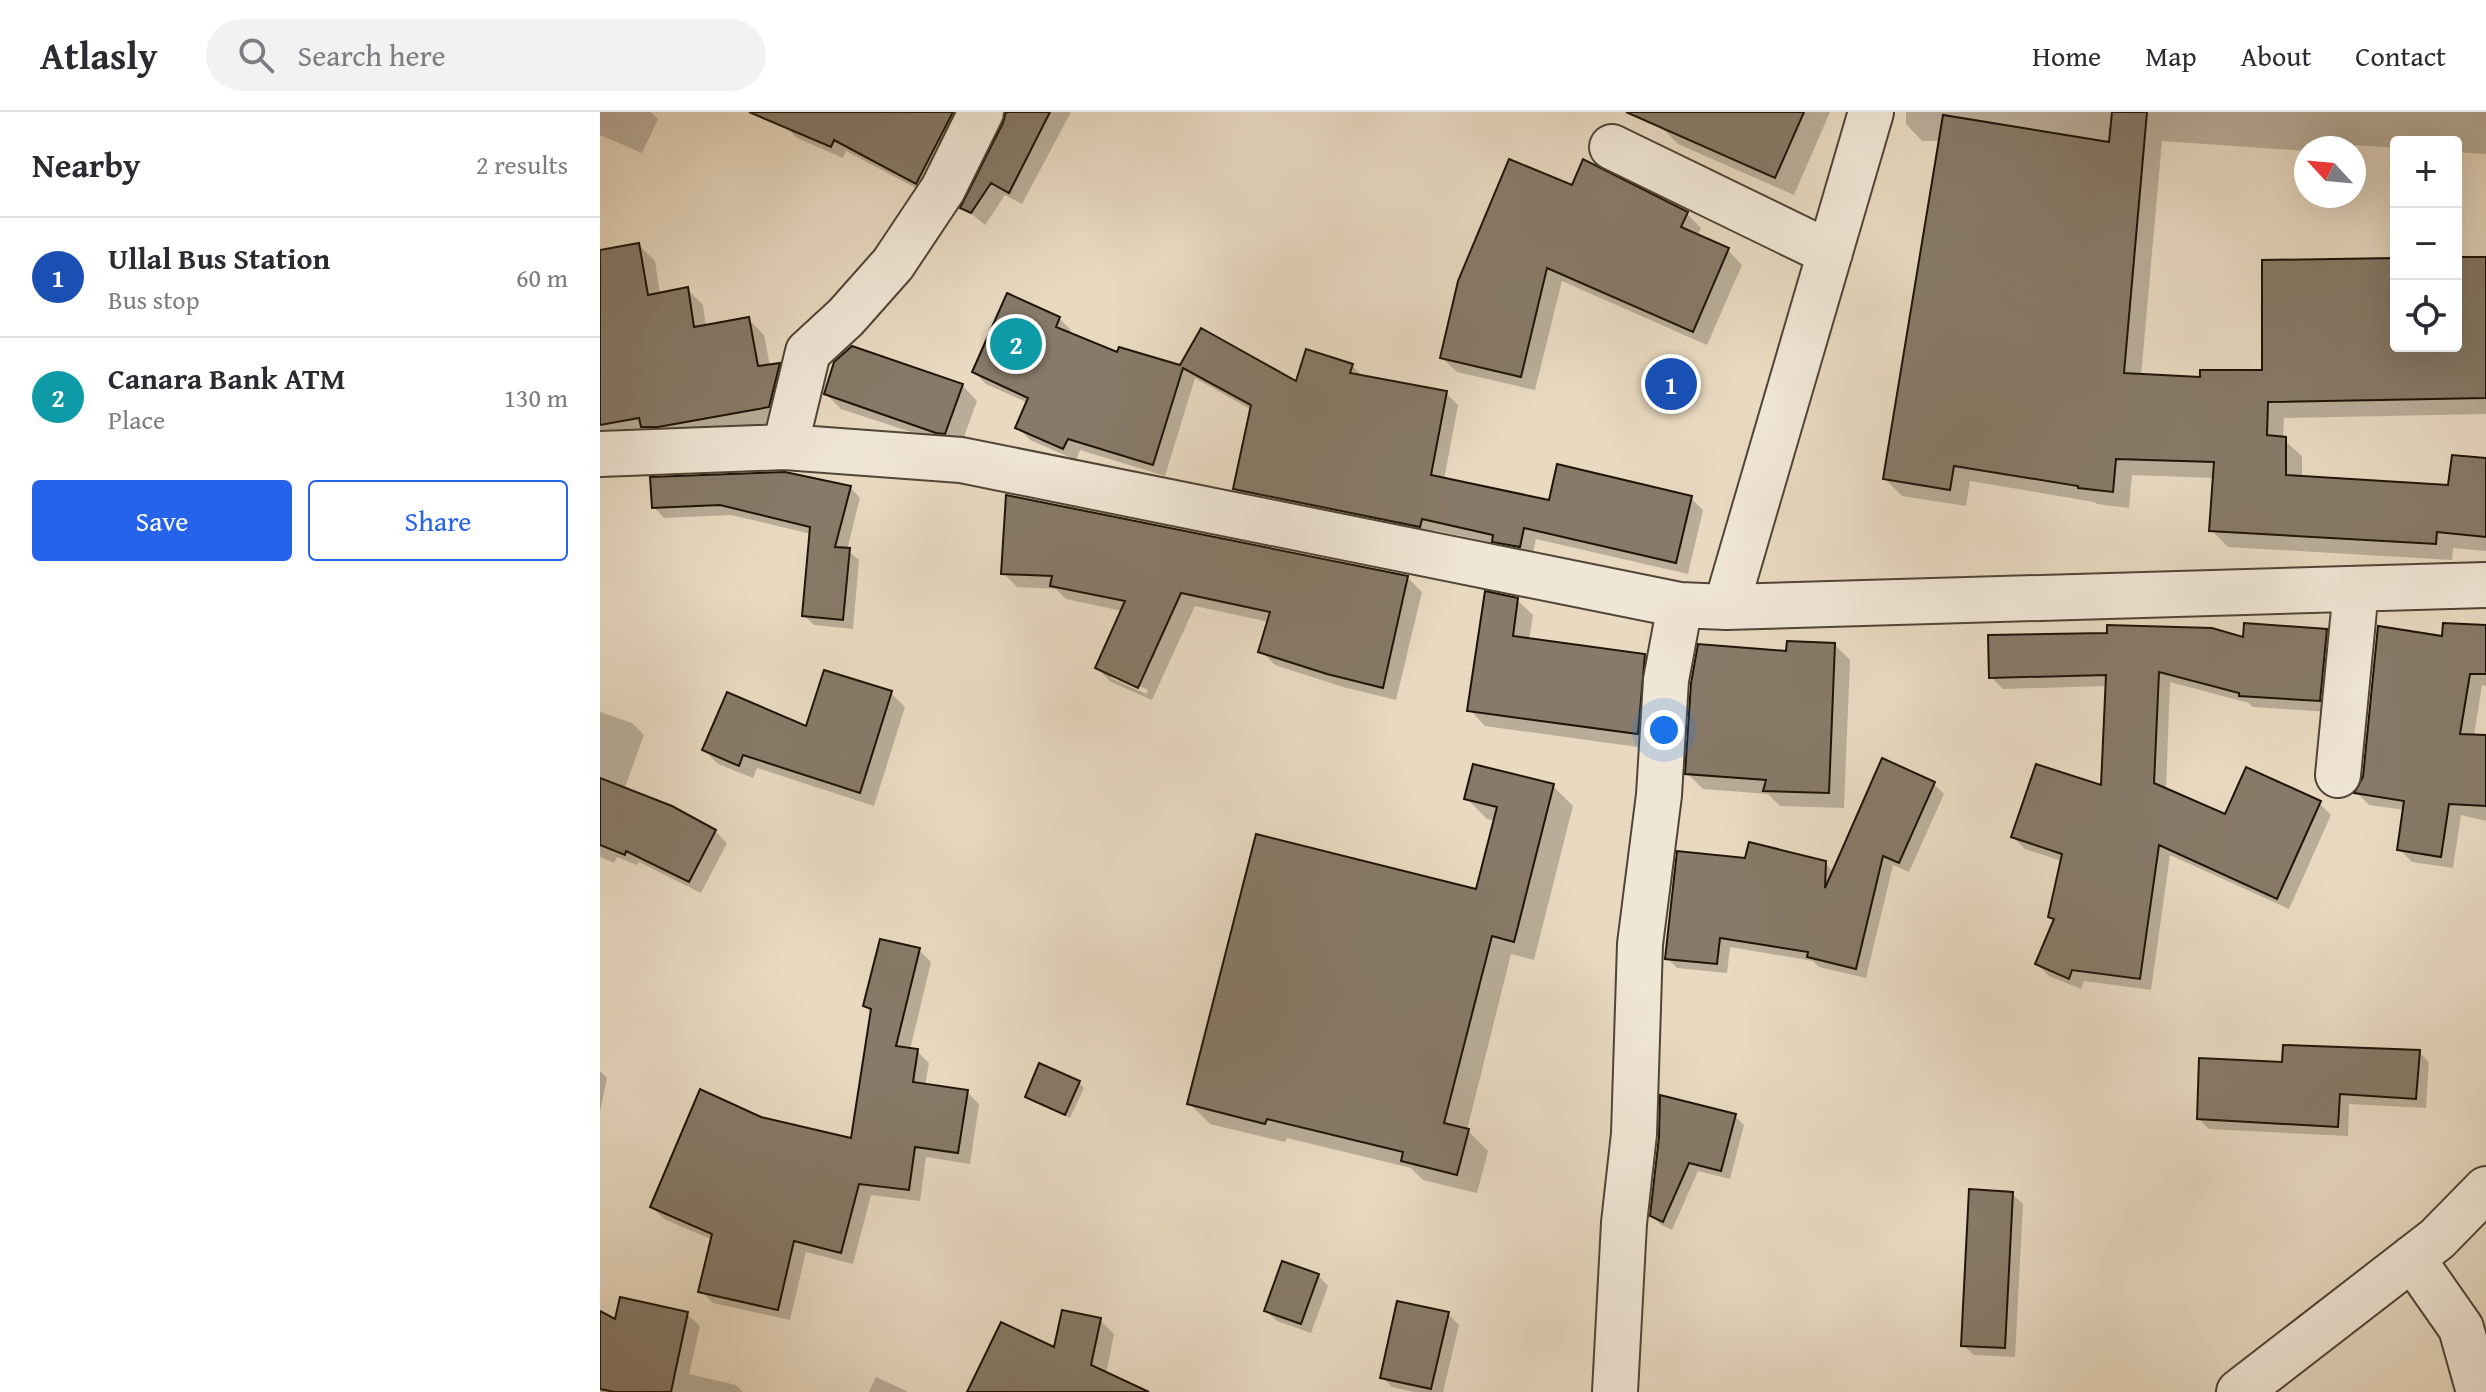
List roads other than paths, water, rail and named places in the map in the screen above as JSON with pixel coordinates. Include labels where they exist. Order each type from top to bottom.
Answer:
[{"type":"street","points":[[785,447],[808,352],[846,317],[893,264],[943,189],[981,112]]},
{"type":"street","points":[[1726,607],[1871,112]]},
{"type":"street","points":[[1612,147],[1830,253]]},
{"type":"street","points":[[600,454],[785,447],[961,460],[1680,605],[1726,607],[2486,585]]},
{"type":"street","points":[[2338,775],[2356,589]]},
{"type":"street","points":[[1615,1392],[1624,1223],[1634,1134],[1640,944],[1659,795],[1666,680],[1680,605]]},
{"type":"street","points":[[2239,1392],[2437,1239],[2486,1189]]},
{"type":"street","points":[[2412,1258],[2461,1328],[2479,1392]]},
{"type":"place","name":"Canara Bank ATM","points":[[1016,344]]},
{"type":"place","name":"Ullal Bus Station","points":[[1671,384]]}]
